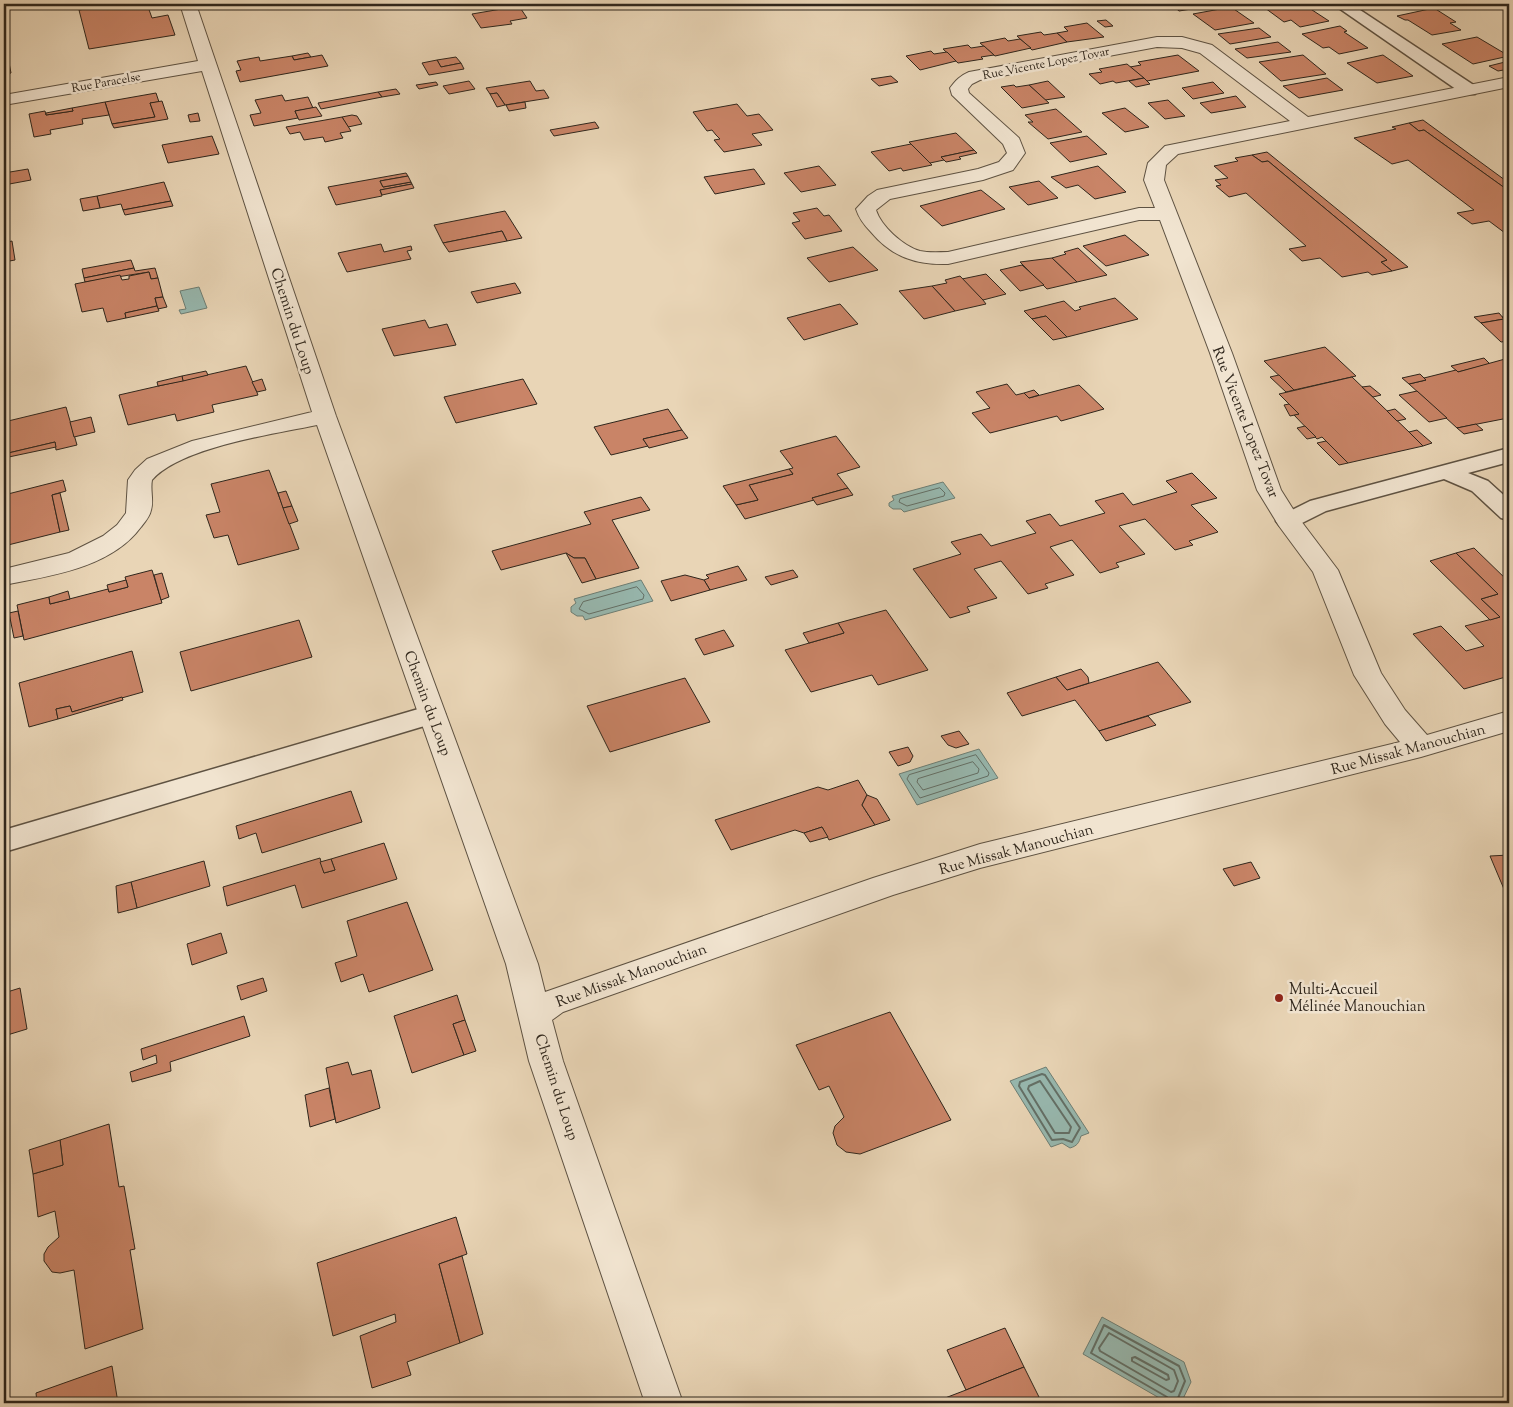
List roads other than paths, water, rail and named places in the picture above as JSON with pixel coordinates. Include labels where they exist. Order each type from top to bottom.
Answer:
[{"type":"street","name":"Chemin du Loup","points":[[188,4],[325,416],[522,964],[546,1061],[664,1403]]},
{"type":"street","name":"Rue Vicente Lopez Tovar","points":[[1168,214],[1139,214],[948,258],[933,259],[912,255],[896,248],[868,217],[866,209],[884,194],[983,174],[1006,166],[1016,153],[1012,142],[961,95],[959,88],[966,80],[975,76],[1157,42],[1175,41],[1206,49],[1303,122]]},
{"type":"street","name":"Rue Paracelse","points":[[4,100],[208,65]]},
{"type":"street","name":"Rue Vicente Lopez Tovar","points":[[1421,747],[1395,717],[1368,676],[1325,570],[1288,521],[1269,490],[1154,180],[1157,163],[1172,150],[1303,122],[1509,82]]},
{"type":"street","points":[[4,577],[78,558],[107,546],[130,528],[140,511],[137,491],[143,475],[165,460],[191,448],[325,416]]},
{"type":"street","name":"Rue Missak Manouchian","points":[[535,1015],[552,1003],[884,886],[980,856],[1421,747],[1509,721]]},
{"type":"lane","points":[[1341,4],[1468,90]]},
{"type":"lane","points":[[1288,521],[1318,506],[1449,473],[1509,455]]},
{"type":"lane","points":[[1449,473],[1480,486],[1509,513]]},
{"type":"lane","points":[[4,841],[432,714]]},
{"type":"water","points":[[199,287],[207,308],[181,314],[179,310],[186,309],[180,291]]},
{"type":"water","points":[[943,482],[955,498],[904,512],[901,509],[893,509],[889,506],[889,503],[894,500],[892,496]]},
{"type":"water","points":[[641,580],[653,601],[585,620],[583,616],[577,616],[571,612],[571,607],[576,603],[574,599]]},
{"type":"water","points":[[979,749],[998,778],[917,805],[899,774]]},
{"type":"water","points":[[1046,1067],[1089,1133],[1081,1136],[1077,1144],[1070,1148],[1062,1143],[1051,1147],[1010,1081]]},
{"type":"water","points":[[1102,1317],[1184,1362],[1191,1382],[1181,1403],[1168,1403],[1083,1354]]},
{"type":"place","name":"Multi-Accueil Mélinée Manouchian","points":[[1279,998]]}]
